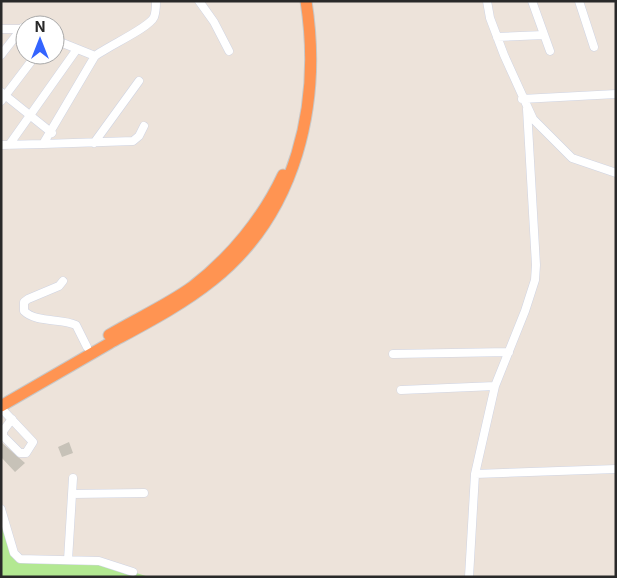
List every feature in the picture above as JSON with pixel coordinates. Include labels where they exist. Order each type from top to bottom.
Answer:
[{"type":"highway","points":[[1,398],[190,288],[211,271],[250,229],[274,193],[290,154],[302,104],[305,55],[298,1]]},
{"type":"highway","points":[[1,407],[184,301],[215,278],[249,242],[283,193],[295,163],[304,130],[310,95],[312,62],[306,1]]},
{"type":"street","points":[[43,144],[52,133],[95,56],[110,45],[145,27],[154,18],[156,1]]},
{"type":"street","points":[[199,1],[214,22],[229,51]]},
{"type":"street","points":[[487,1],[497,37],[522,99],[533,119],[572,158],[616,173]]},
{"type":"street","points":[[532,1],[550,51]]},
{"type":"street","points":[[579,1],[594,48]]},
{"type":"street","points":[[1,29],[15,29]]},
{"type":"street","points":[[497,37],[544,35]]},
{"type":"street","points":[[1,55],[15,38]]},
{"type":"street","points":[[65,44],[95,56]]},
{"type":"street","points":[[5,145],[30,115],[77,49]]},
{"type":"street","points":[[28,65],[3,96],[52,133]]},
{"type":"street","points":[[94,143],[139,81]]},
{"type":"street","points":[[522,99],[616,94]]},
{"type":"street","points":[[469,577],[475,474],[495,386],[525,311],[535,280],[536,265],[527,109]]},
{"type":"street","points":[[5,145],[132,141],[139,136],[144,126]]},
{"type":"street","points":[[63,281],[59,286],[24,302],[24,311],[36,318],[66,320],[76,325],[87,347]]},
{"type":"street","points":[[393,354],[509,352]]},
{"type":"street","points":[[401,390],[495,386]]},
{"type":"street","points":[[1,407],[12,419],[32,442],[26,453],[20,453],[3,436],[3,430],[12,419]]},
{"type":"street","points":[[475,474],[616,469]]},
{"type":"street","points":[[68,560],[73,478]]},
{"type":"street","points":[[72,494],[144,493]]},
{"type":"street","points":[[1,509],[14,553],[20,559],[99,561],[132,572]]},
{"type":"green space","points":[[1,509],[10,540],[20,559],[99,561],[149,577],[1,577]]},
{"type":"building","points":[[1,442],[25,463],[15,472],[1,457]]},
{"type":"building","points":[[69,442],[73,453],[62,457],[58,447]]}]
